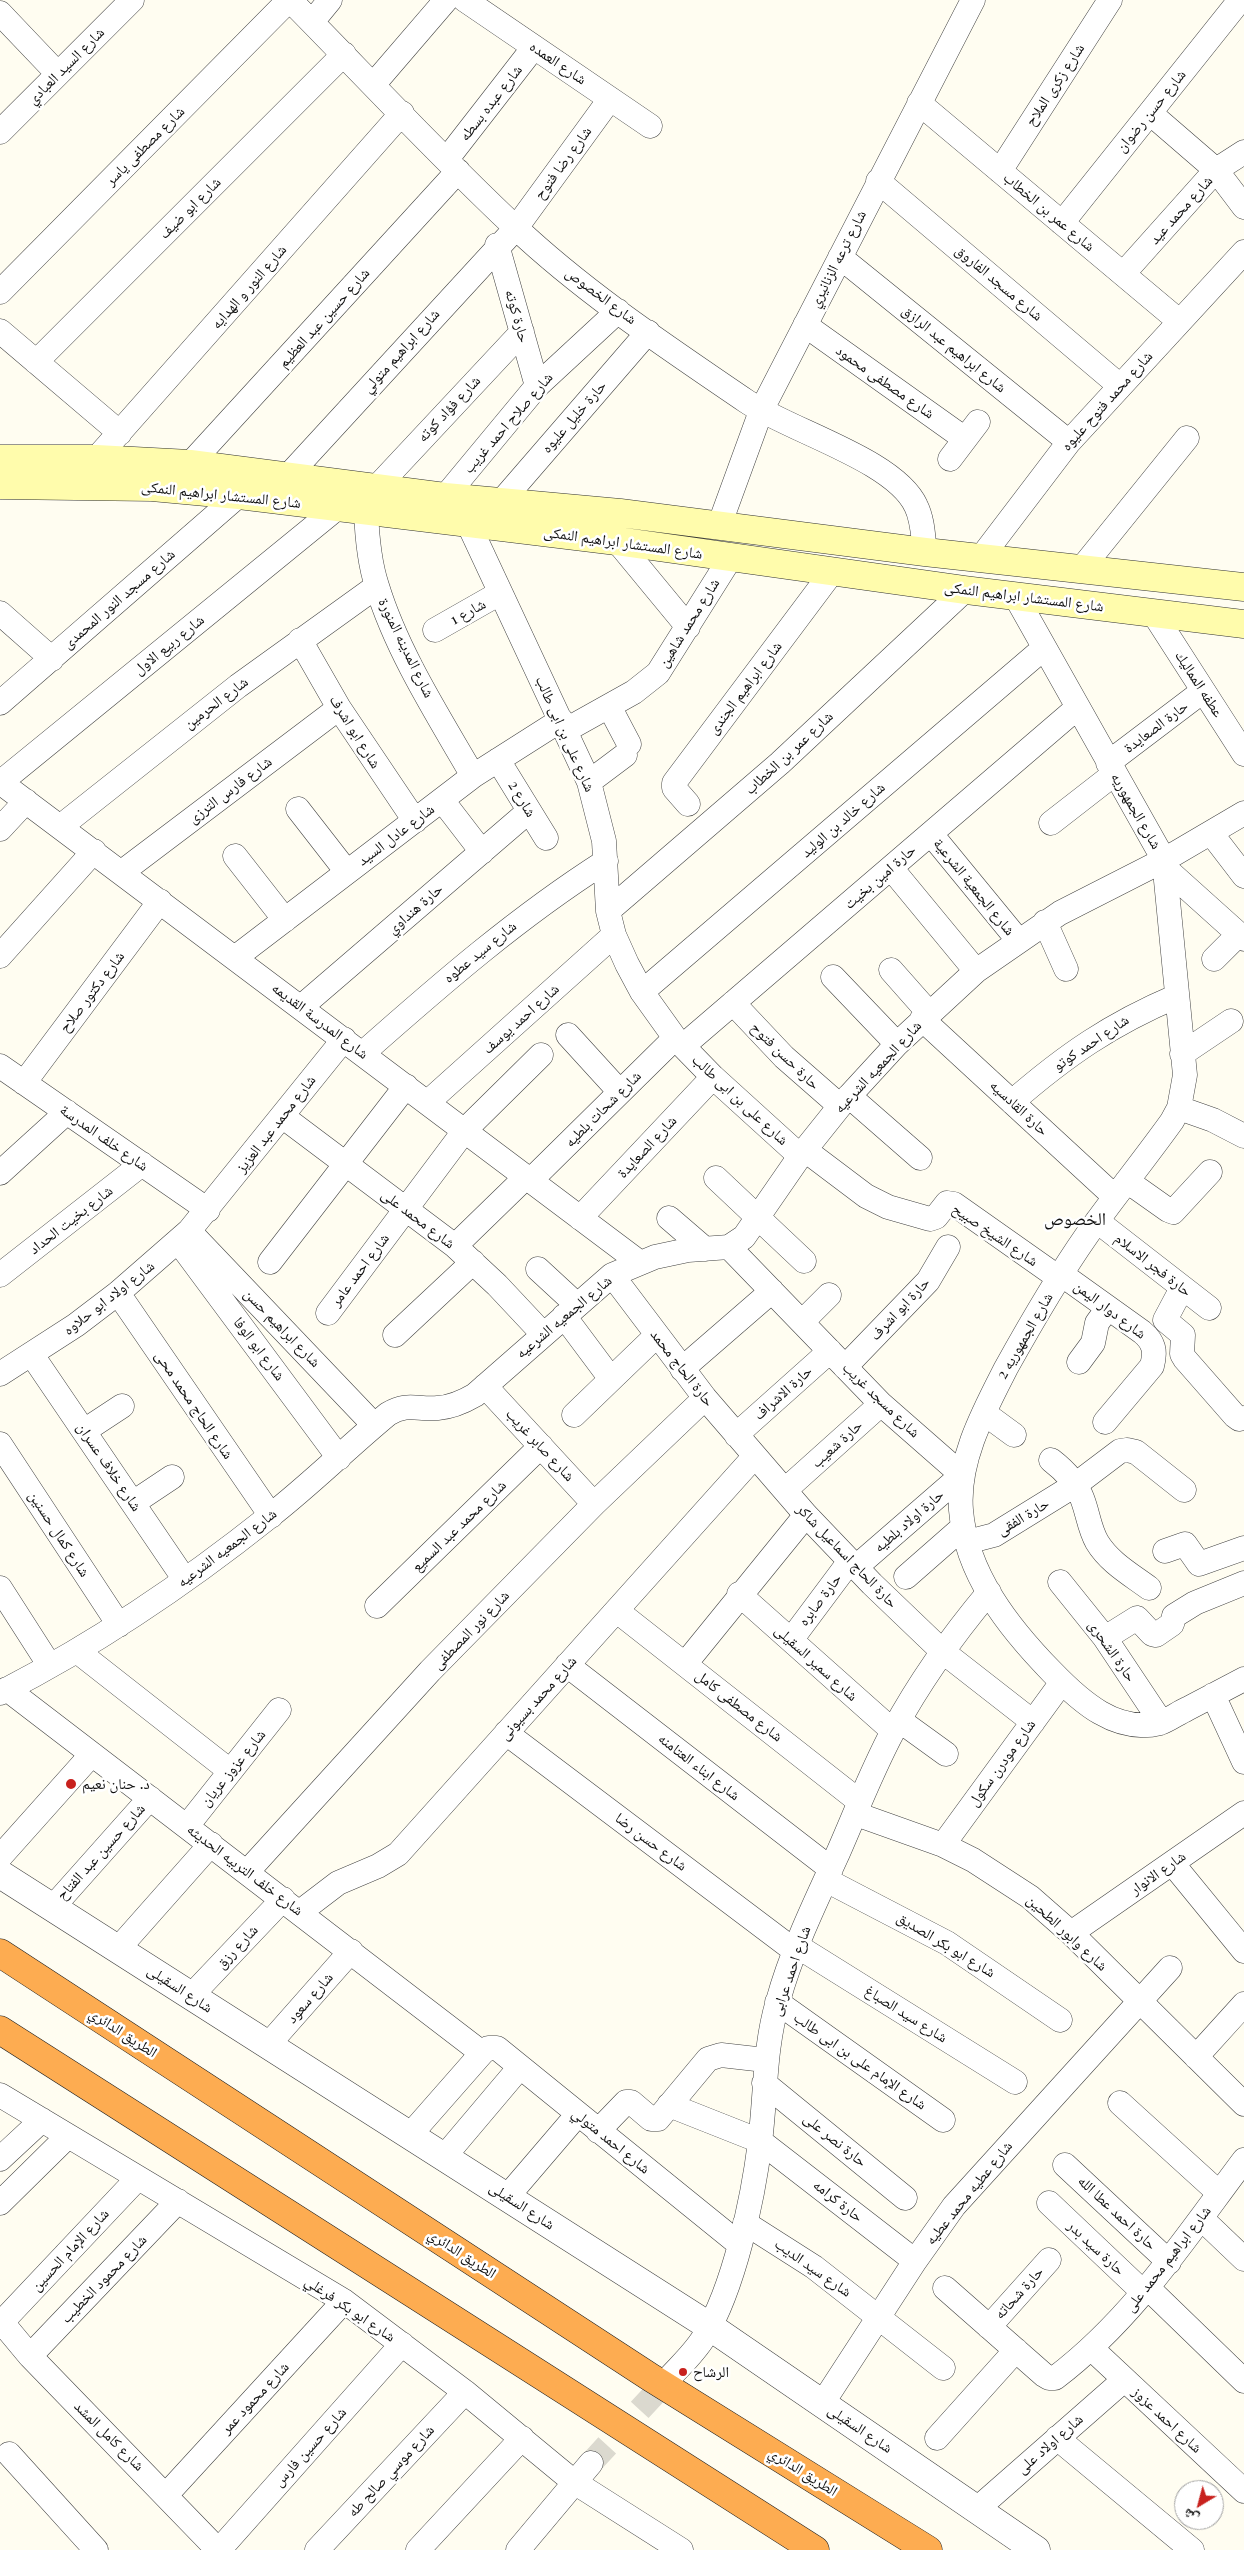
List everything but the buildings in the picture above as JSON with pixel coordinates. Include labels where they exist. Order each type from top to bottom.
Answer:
[{"type":"highway","name":"الطريق الدائري","points":[[0,1953],[633,2366],[928,2550]]},
{"type":"highway","points":[[0,2030],[814,2550]]},
{"type":"main road","name":"شارع المستشار ابراهيم النمكى","points":[[0,465],[96,459],[190,464],[445,497],[620,513],[925,552],[1244,587]]},
{"type":"main road","name":"شارع المستشار ابراهيم النمكى","points":[[0,465],[143,487],[239,495],[617,541],[1016,597],[1244,624]]},
{"type":"main road","points":[[617,541],[620,513]]},
{"type":"street","name":"شارع السيد العبادي","points":[[0,132],[132,0]]},
{"type":"street","name":"شارع الخصوص","points":[[290,0],[516,228],[618,310],[761,411],[875,466],[899,482],[916,505],[921,519],[925,552]]},
{"type":"street","name":"شارع مصطفى ياسر","points":[[0,292],[290,0]]},
{"type":"street","points":[[312,22],[330,0]]},
{"type":"street","points":[[373,84],[446,0]]},
{"type":"street","name":"شارع العمده","points":[[466,0],[650,126]]},
{"type":"street","name":"شارع ترعه الزنانيري","points":[[719,526],[761,411],[973,0]]},
{"type":"street","name":"شارع زكرى الملاح","points":[[1000,171],[1110,0]]},
{"type":"street","name":"شارع حسن رضوان","points":[[1062,223],[1240,0]]},
{"type":"street","points":[[0,13],[58,74]]},
{"type":"street","name":"شارع عبده بسطه","points":[[452,165],[534,47]]},
{"type":"street","name":"شارع ابو ضيف","points":[[36,362],[344,54]]},
{"type":"street","name":"شارع رضا فتوح","points":[[516,228],[610,99]]},
{"type":"street","name":"شارع عمر بن الخطاب","points":[[919,103],[1180,321]]},
{"type":"street","name":"شارع النور و الهدايه","points":[[96,459],[402,113]]},
{"type":"street","points":[[1150,113],[1216,170],[1244,207]]},
{"type":"street","name":"شارع محمد عيد","points":[[1123,274],[1216,170],[1244,152]]},
{"type":"street","name":"شارع حسين عبد العظيم","points":[[190,464],[452,165]]},
{"type":"street","name":"شارع مسجد الفاروق","points":[[878,181],[1120,386]]},
{"type":"street","name":"شارع ابراهيم متولي","points":[[288,476],[497,245],[516,228]]},
{"type":"street","name":"حارة كوته","points":[[497,245],[537,386]]},
{"type":"street","name":"شارع محمد فتوح عليوه","points":[[980,558],[1069,442],[1244,252]]},
{"type":"street","name":"شارع ابراهيم عبد الرازق","points":[[840,256],[1069,442]]},
{"type":"street","name":"شارع صلاح احمد غريب","points":[[445,497],[537,386],[618,310]]},
{"type":"street","name":"شارع مصطفى محمود","points":[[805,325],[972,430],[950,459]]},
{"type":"street","points":[[0,332],[120,433]]},
{"type":"street","name":"شارع فؤاد كوته","points":[[377,487],[522,332]]},
{"type":"street","name":"حارة خليل عليوه","points":[[501,502],[648,332]]},
{"type":"street","points":[[1082,568],[1187,438]]},
{"type":"street","name":"شارع مسجد النور المحمدى","points":[[3,696],[52,658],[239,495]]},
{"type":"street","name":"شارع ربيع الاول","points":[[0,782],[337,508]]},
{"type":"street","name":"شارع المدينه المنورة","points":[[366,511],[367,540],[377,586],[397,636],[473,776]]},
{"type":"street","name":"شارع على بن ابى طالب","points":[[468,523],[589,782],[600,821],[606,861],[608,911],[614,935],[642,992],[679,1042],[713,1077],[803,1153]]},
{"type":"street","points":[[617,541],[688,627]]},
{"type":"street","name":"شارع محمد شاهين","points":[[563,725],[609,706],[640,688],[658,673],[731,557]]},
{"type":"street","name":"شارع ابراهيم الجندى","points":[[688,804],[674,788],[674,783],[832,572]]},
{"type":"street","name":"شارع الحرمين","points":[[60,827],[178,732],[300,640],[377,586]]},
{"type":"street","name":"شارع عمر بن الخطاب","points":[[608,911],[780,763],[965,590]]},
{"type":"street","name":"شارع 1","points":[[435,630],[500,594]]},
{"type":"street","name":"شارع الجمهوريه","points":[[1016,597],[1164,864],[1185,1076],[1179,1108]]},
{"type":"street","points":[[0,613],[52,658]]},
{"type":"street","name":"عطفه المماليك","points":[[1154,614],[1244,754]]},
{"type":"street","name":"شارع ابو اشرف","points":[[300,640],[339,708],[415,821]]},
{"type":"street","name":"شارع خالد بن الوليد","points":[[642,992],[1044,648]]},
{"type":"street","name":"حارة الصعايدة","points":[[1051,824],[1111,769],[1203,691]]},
{"type":"street","points":[[589,782],[627,750],[609,706]]},
{"type":"street","name":"شارع فارس الترزى","points":[[122,872],[339,708]]},
{"type":"street","name":"حارة امين بخيت","points":[[679,1042],[733,1003],[1077,708]]},
{"type":"street","name":"شارع عادل السيد","points":[[236,957],[473,776],[498,760],[563,725]]},
{"type":"street","name":"شارع 2","points":[[498,760],[546,838]]},
{"type":"street","name":"شارع المدرسة القديمه","points":[[0,782],[236,957],[639,1262]]},
{"type":"street","points":[[442,800],[482,852]]},
{"type":"street","points":[[0,829],[26,801]]},
{"type":"street","points":[[298,809],[347,872]]},
{"type":"street","name":"حارة هنداوي","points":[[301,1007],[529,811]]},
{"type":"street","name":"شارع الجمعيه الشرعيه","points":[[4,1691],[77,1651],[185,1580],[271,1516],[339,1458],[374,1425],[399,1408],[410,1406],[437,1408],[451,1406],[475,1395],[612,1275],[639,1262],[671,1252],[729,1247],[744,1237],[803,1153],[845,1101],[897,1044],[976,971],[1045,922],[1103,890],[1164,864],[1244,813]]},
{"type":"street","points":[[1211,833],[1244,876]]},
{"type":"street","name":"شارع الجمعية الشرعية","points":[[931,834],[1018,940]]},
{"type":"street","points":[[0,956],[94,851]]},
{"type":"street","points":[[235,856],[285,920]]},
{"type":"street","name":"شارع سيد عطوه","points":[[363,1054],[492,941],[562,888],[606,861]]},
{"type":"street","points":[[1164,864],[1241,937],[1214,959]]},
{"type":"street","points":[[891,868],[976,971]]},
{"type":"street","name":"شارع دكتور صلاح","points":[[24,1083],[160,901]]},
{"type":"street","points":[[1045,922],[1066,969]]},
{"type":"street","name":"شارع احمد يوسف","points":[[428,1102],[614,935]]},
{"type":"street","name":"حارة القادسيه","points":[[891,970],[926,1016],[1012,1102],[1121,1189]]},
{"type":"street","points":[[833,977],[897,1044]]},
{"type":"street","name":"شارع احمد كوتو","points":[[1012,1102],[1070,1054],[1102,1033],[1134,1014],[1177,996]]},
{"type":"street","name":"حارة حسن فتوح","points":[[733,1003],[784,1057],[920,1158]]},
{"type":"street","points":[[1182,1054],[1231,1021]]},
{"type":"street","points":[[568,1035],[620,1092]]},
{"type":"street","name":"شارع محمد عبد العزيز","points":[[208,1210],[344,1039]]},
{"type":"street","name":"شارع شحات بلطيه","points":[[455,1246],[620,1092],[679,1042]]},
{"type":"street","name":"شارع احمد عامر","points":[[328,1313],[465,1130],[541,1055]]},
{"type":"street","name":"شارع خلف المدرسة","points":[[0,1066],[208,1210]]},
{"type":"street","name":"شارع الصعايدة","points":[[580,1218],[713,1077]]},
{"type":"street","points":[[270,1262],[406,1086]]},
{"type":"street","points":[[1179,1108],[1213,1120],[1244,1136]]},
{"type":"street","name":"شارع الجمهوريه 2","points":[[1161,1722],[1141,1725],[1123,1723],[1089,1706],[1062,1682],[1022,1639],[980,1576],[965,1534],[961,1510],[962,1475],[984,1413],[1013,1356],[1060,1276],[1097,1221],[1179,1108]]},
{"type":"street","points":[[0,1173],[67,1112]]},
{"type":"street","name":"شارع محمد على","points":[[282,1116],[455,1246],[543,1334]]},
{"type":"street","name":"شارع الشيخ صبيح","points":[[803,1153],[855,1190],[888,1206],[930,1218],[936,1217],[946,1204],[953,1203],[1060,1276]]},
{"type":"street","name":"شارع بخيت الحداد","points":[[0,1276],[142,1164]]},
{"type":"street","points":[[1121,1189],[1173,1212],[1210,1172]]},
{"type":"street","points":[[716,1178],[804,1261]]},
{"type":"street","name":"شارع اولاد ابو حلاوه","points":[[3,1366],[32,1355],[118,1294],[184,1236],[208,1210]]},
{"type":"street","points":[[669,1218],[705,1249]]},
{"type":"street","name":"حارة فجر الاسلام","points":[[1097,1221],[1209,1308]]},
{"type":"street","name":"شارع ابراهيم حسن","points":[[184,1236],[374,1425]]},
{"type":"street","name":"شارع ابو الوفا","points":[[184,1236],[339,1458]]},
{"type":"street","name":"شارع مسجد غريب","points":[[729,1247],[882,1404],[962,1475]]},
{"type":"street","name":"حارة ابو اشرف","points":[[838,1359],[919,1291],[936,1270],[948,1247]]},
{"type":"street","points":[[395,1335],[473,1262]]},
{"type":"street","points":[[538,1269],[570,1311],[612,1378]]},
{"type":"street","name":"حارة الحاج محمد","points":[[612,1275],[656,1336],[754,1457]]},
{"type":"street","name":"شارع دوار اليمن","points":[[1060,1276],[1150,1338],[1155,1356],[1146,1375],[1105,1422]]},
{"type":"street","points":[[1182,1288],[1165,1320],[1183,1335],[1182,1354],[1185,1359],[1235,1416],[1239,1419],[1244,1418]]},
{"type":"street","points":[[682,1369],[772,1291]]},
{"type":"street","points":[[802,1322],[828,1293]]},
{"type":"street","name":"شارع الحاج محمد محى","points":[[118,1294],[271,1516]]},
{"type":"street","points":[[1079,1362],[1093,1344],[1098,1323],[1108,1308]]},
{"type":"street","points":[[574,1415],[656,1336]]},
{"type":"street","name":"شارع خلاف عسران","points":[[32,1355],[185,1580]]},
{"type":"street","name":"حارة الاشراف","points":[[736,1435],[838,1359]]},
{"type":"street","name":"شارع صابر غريب","points":[[485,1386],[594,1504]]},
{"type":"street","name":"شارع نور المصطفى","points":[[247,1872],[430,1672],[594,1504],[705,1398]]},
{"type":"street","name":"حارة شعيب","points":[[793,1484],[882,1404]]},
{"type":"street","points":[[84,1431],[122,1406]]},
{"type":"street","points":[[984,1413],[1014,1434]]},
{"type":"street","name":"شارع كمال حسنين","points":[[0,1444],[119,1625]]},
{"type":"street","name":"شارع محمد عبد السميع","points":[[377,1606],[540,1446]]},
{"type":"street","name":"حارة الفقى","points":[[965,1534],[994,1535],[1075,1484],[1120,1451],[1136,1452],[1184,1490]]},
{"type":"street","name":"حارة الحاج اسماعيل شاكر","points":[[754,1457],[853,1564],[942,1651],[1033,1722]]},
{"type":"street","name":"شارع محمد بسيونى","points":[[291,1905],[378,1866],[398,1854],[754,1457]]},
{"type":"street","points":[[1051,1460],[1075,1484],[1083,1500],[1091,1529],[1098,1543],[1118,1566],[1149,1588]]},
{"type":"street","name":"حارة اولاد بلطيه","points":[[853,1564],[962,1475]]},
{"type":"street","points":[[133,1503],[172,1477]]},
{"type":"street","points":[[685,1664],[806,1515]]},
{"type":"street","points":[[906,1577],[965,1534]]},
{"type":"street","points":[[1165,1551],[1185,1544],[1200,1564],[1244,1548]]},
{"type":"street","name":"حارة صابره","points":[[790,1640],[853,1564]]},
{"type":"street","name":"حارة الشحرى","points":[[1060,1582],[1105,1638],[1161,1722]]},
{"type":"street","points":[[1105,1638],[1137,1618],[1152,1634],[1156,1635],[1172,1624],[1174,1616],[1195,1603],[1244,1583]]},
{"type":"street","points":[[0,1588],[50,1666]]},
{"type":"street","name":"شارع احمد عرابى","points":[[670,2376],[697,2346],[710,2326],[742,2234],[760,2140],[764,2071],[777,2002],[796,1948],[896,1726],[942,1651],[989,1592]]},
{"type":"street","name":"شارع سمير السقيلى","points":[[740,1594],[790,1640],[896,1726],[946,1754]]},
{"type":"street","name":"شارع مصطفى كامل","points":[[617,1611],[685,1664],[858,1808]]},
{"type":"street","points":[[77,1651],[230,1771]]},
{"type":"street","name":"شارع ابناء العتامنه","points":[[567,1665],[829,1874]]},
{"type":"street","points":[[1161,1722],[1244,1679]]},
{"type":"street","name":"شارع مودرن سكول","points":[[943,1845],[1062,1682]]},
{"type":"street","name":"شارع خلف التربيه الحديثه","points":[[4,1691],[92,1754],[211,1844],[482,2053]]},
{"type":"street","points":[[1213,1695],[1244,1762]]},
{"type":"street","name":"شارع عزوز عريان","points":[[187,1826],[279,1710]]},
{"type":"street","name":"شارع حسن رضا","points":[[506,1733],[796,1948]]},
{"type":"street","points":[[0,1857],[92,1754]]},
{"type":"street","name":"شارع حسين عبد الفتاح","points":[[53,1907],[150,1798]]},
{"type":"street","name":"شارع وابور الطحين","points":[[858,1808],[943,1845],[1002,1877],[1030,1897],[1071,1934],[1244,2104]]},
{"type":"street","name":"شارع الانوار","points":[[1071,1934],[1244,1813]]},
{"type":"street","points":[[118,1949],[211,1844]]},
{"type":"street","points":[[1172,1863],[1244,1950]]},
{"type":"street","name":"شارع السقيلى","points":[[0,1874],[710,2326],[1036,2550]]},
{"type":"street","name":"شارع ابو بكر الصديق","points":[[829,1874],[947,1943],[1060,2020]]},
{"type":"street","name":"شارع رزق","points":[[191,1996],[291,1905]]},
{"type":"street","name":"شارع سيد الصباغ","points":[[796,1948],[1015,2082]]},
{"type":"street","name":"شارع سعود","points":[[268,2045],[351,1951]]},
{"type":"street","name":"شارع عطيه محمد عطيه","points":[[822,2404],[915,2261],[975,2180],[1170,1968]]},
{"type":"street","name":"شارع الإمام على بن ابى طالب","points":[[777,2002],[943,2120]]},
{"type":"street","points":[[1196,2057],[1244,2004]]},
{"type":"street","name":"شارع احمد متولي","points":[[482,2053],[488,2048],[497,2048],[598,2131],[742,2234]]},
{"type":"street","points":[[410,2135],[482,2053]]},
{"type":"street","points":[[598,2131],[623,2102],[630,2102],[654,2120],[703,2064],[714,2056],[764,2071]]},
{"type":"street","points":[[444,2157],[520,2067]]},
{"type":"street","name":"حارة نصر على","points":[[764,2071],[905,2198]]},
{"type":"street","name":"شارع ابو بكر فرغلي","points":[[0,2095],[344,2301],[465,2392],[574,2482],[681,2550]]},
{"type":"street","points":[[1120,2103],[1219,2193]]},
{"type":"street","name":"حارة كرامه","points":[[669,2105],[760,2140],[915,2261]]},
{"type":"street","points":[[508,2197],[578,2114]]},
{"type":"street","points":[[0,2159],[42,2120]]},
{"type":"street","points":[[0,2203],[68,2136]]},
{"type":"street","name":"شارع ابراهيم محمد على","points":[[1016,2350],[1046,2377],[1052,2378],[1091,2348],[1146,2290],[1169,2262],[1244,2160]]},
{"type":"street","name":"حارة احمد عطا الله","points":[[1065,2165],[1169,2262]]},
{"type":"street","name":"شارع الإمام الحسين","points":[[1,2321],[138,2178]]},
{"type":"street","name":"شارع محمود الخطيب","points":[[30,2356],[178,2201]]},
{"type":"street","name":"حارة سيد بدر","points":[[1049,2203],[1244,2381]]},
{"type":"street","points":[[1201,2218],[1244,2259]]},
{"type":"street","name":"شارع سيد الديب","points":[[742,2234],[814,2267],[943,2368]]},
{"type":"street","name":"حارة شحاته","points":[[989,2326],[1049,2260]]},
{"type":"street","points":[[937,2438],[1016,2350],[945,2288]]},
{"type":"street","name":"شارع محمود عمر","points":[[167,2494],[344,2301]]},
{"type":"street","name":"شارع كامل المشد","points":[[1,2321],[30,2356],[167,2494],[218,2550]]},
{"type":"street","name":"شارع حسين فارس","points":[[218,2550],[402,2344]]},
{"type":"street","name":"شارع احمد عزوز","points":[[1091,2348],[1244,2491]]},
{"type":"street","name":"شارع اولاد على","points":[[977,2509],[1124,2380]]},
{"type":"street","name":"شارع موسي صالح طه","points":[[317,2550],[465,2392]]},
{"type":"street","points":[[418,2550],[522,2438]]},
{"type":"street","points":[[1057,2438],[1192,2550]]},
{"type":"street","points":[[9,2454],[96,2550]]},
{"type":"street","points":[[518,2550],[591,2464]]},
{"type":"tunnel","points":[[591,2463],[670,2377]]},
{"type":"place","name":"د. حنان نعيم","points":[[71,1784]]},
{"type":"place","name":"الرشاح","points":[[683,2372]]},
{"type":"district","name":"الخصوص","points":[[1075,1219]]}]
